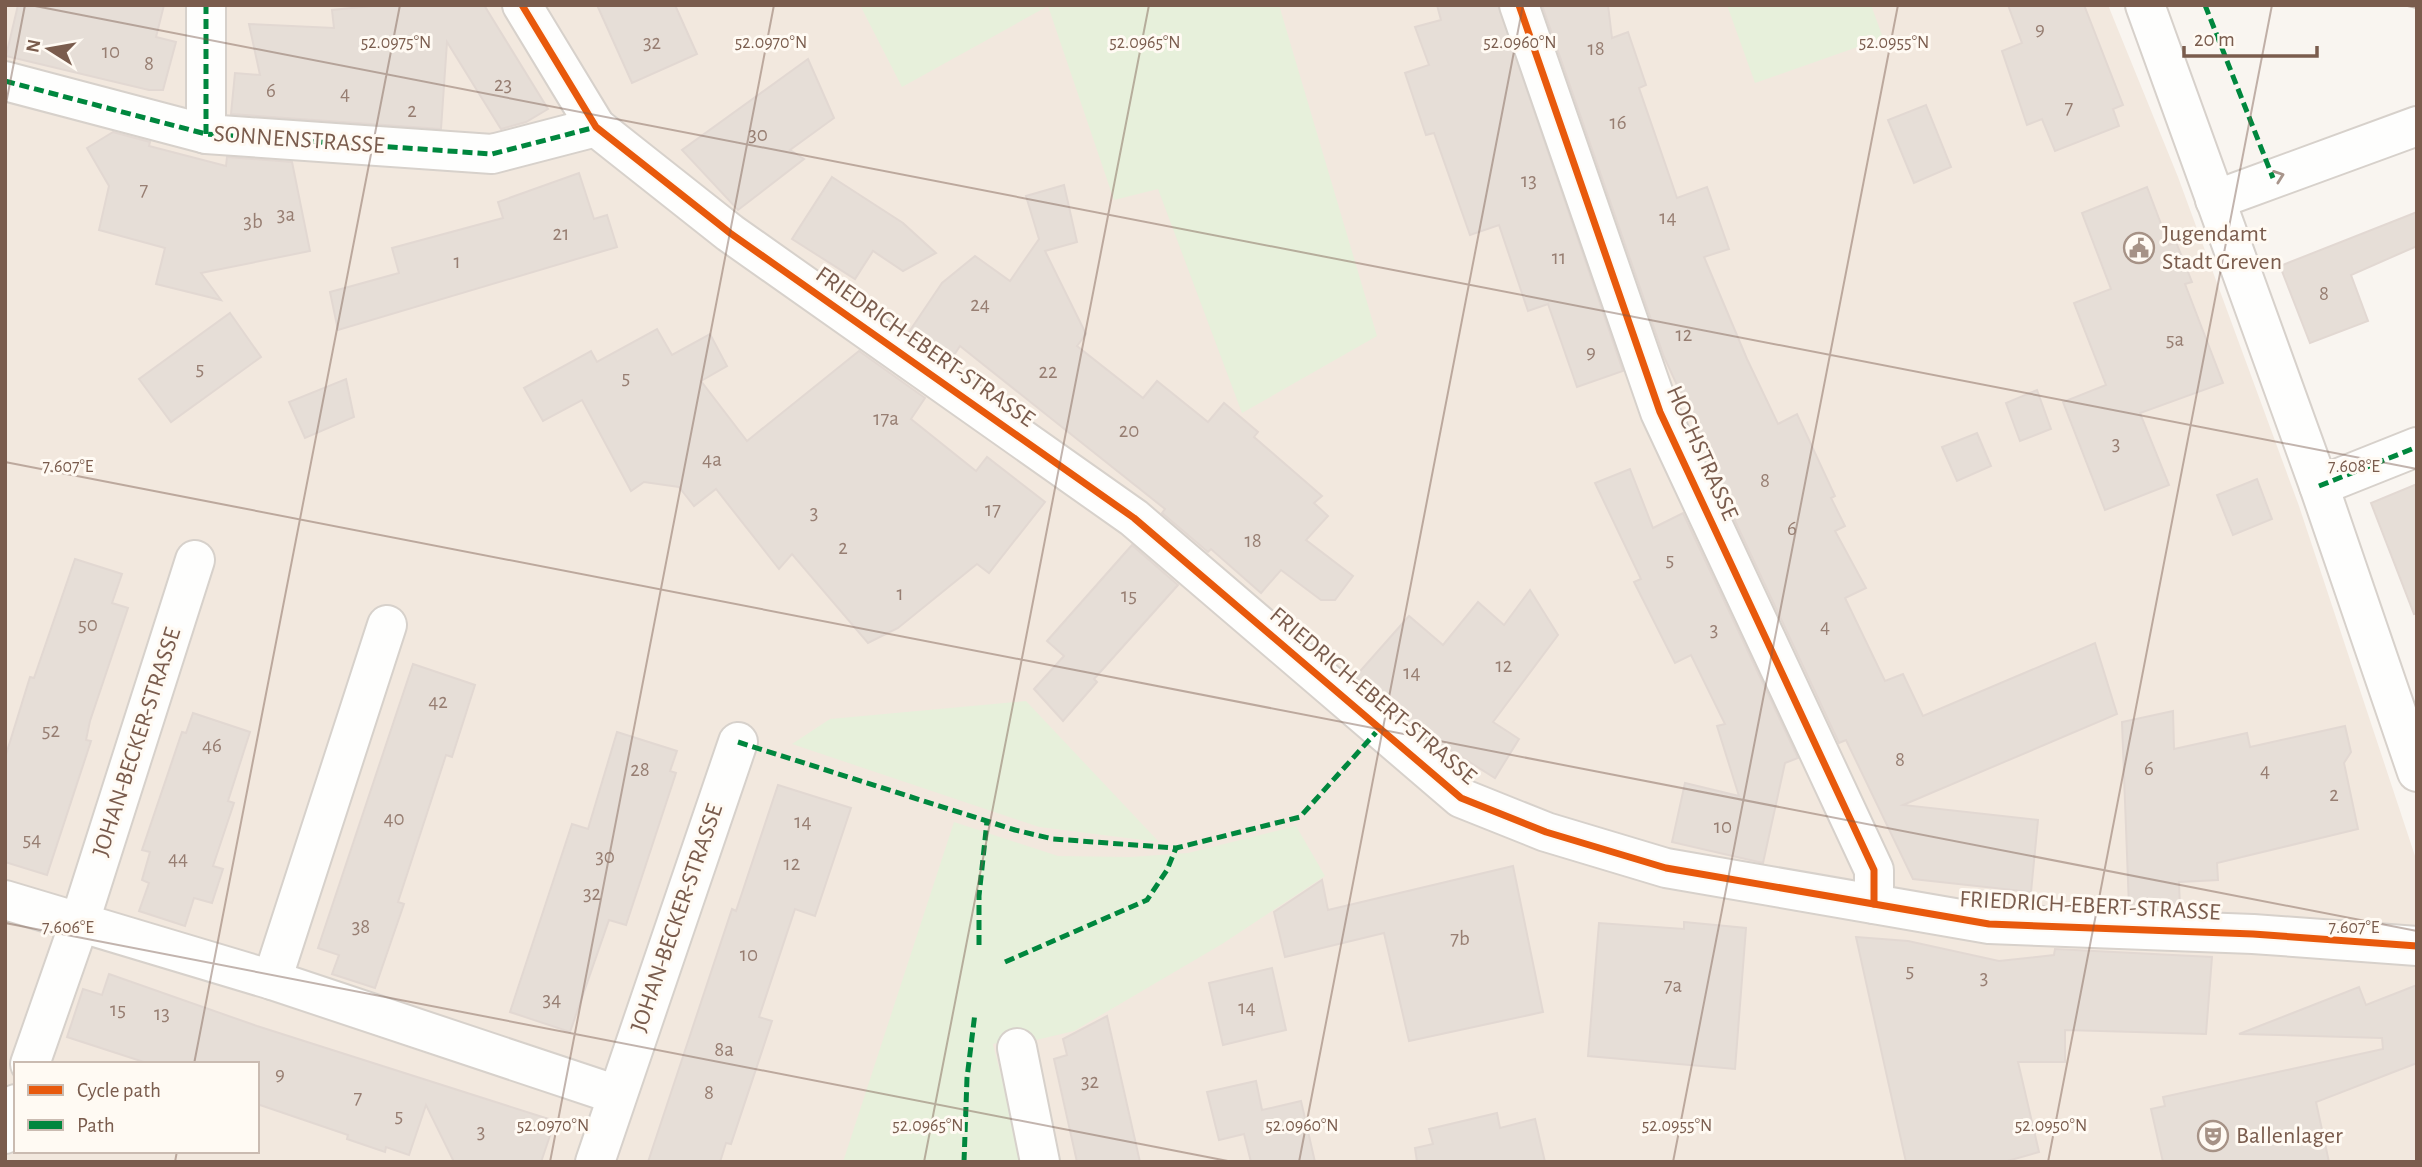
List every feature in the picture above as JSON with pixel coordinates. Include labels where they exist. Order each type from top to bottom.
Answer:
[{"type":"street","points":[[206,5],[206,134]]},
{"type":"street","name":"FRIEDRICH-EBERT-STRASSE","points":[[522,5],[596,127],[730,233],[1134,518],[1461,798],[1546,832],[1666,868],[1989,924],[2253,934],[2417,946]]},
{"type":"street","name":"HOCHSTRASSE","points":[[1519,5],[1660,412],[1874,870],[1874,904]]},
{"type":"street","points":[[2145,5],[2319,486],[2417,772]]},
{"type":"street","name":"SONNENSTRASSE","points":[[5,81],[206,134],[492,154],[596,127]]},
{"type":"street","points":[[2215,200],[2417,127]]},
{"type":"street","points":[[2319,486],[2417,447]]},
{"type":"street","name":"JOHAN-BECKER-STRASSE","points":[[31,1062],[79,925],[195,560]]},
{"type":"street","points":[[272,980],[387,625]]},
{"type":"street","name":"JOHAN-BECKER-STRASSE","points":[[595,1162],[738,742]]},
{"type":"street","points":[[5,900],[79,925],[272,980],[617,1095]]},
{"type":"street","points":[[1017,1048],[1040,1162]]},
{"type":"street","points":[[5,1134],[14,1109]]},
{"type":"shaded area","points":[[5,5],[2108,5],[2178,177],[2299,506],[2417,862],[2417,1162],[5,1162]]},
{"type":"green space","points":[[860,5],[1279,5],[1377,336],[1242,413],[1158,189],[1114,200],[1048,6],[902,87]]},
{"type":"green space","points":[[1727,5],[1871,5],[1883,38],[1755,83]]},
{"type":"green space","points":[[1026,701],[1159,842],[1039,827],[792,744],[830,719]]},
{"type":"green space","points":[[954,822],[1058,856],[1130,857],[1188,853],[1296,826],[1325,876],[1222,944],[1074,1031],[1032,1041],[1031,1035],[993,1044],[1023,1162],[843,1162]]},
{"type":"building","points":[[18,5],[164,5],[156,37],[176,42],[163,90],[149,90],[6,56]]},
{"type":"building","points":[[382,5],[484,5],[548,109],[526,122],[501,129],[447,42],[441,129],[231,114],[235,73],[260,75],[249,24],[334,28],[332,10]]},
{"type":"building","points":[[597,5],[675,5],[697,54],[632,83]]},
{"type":"building","points":[[1437,5],[1498,5],[1623,371],[1577,387],[1548,304],[1528,311],[1499,225],[1470,235],[1434,133],[1426,135],[1405,73],[1429,65],[1415,27],[1441,20]]},
{"type":"building","points":[[1542,5],[1608,5],[1612,38],[1628,32],[1646,85],[1639,88],[1677,198],[1707,187],[1729,249],[1704,257],[1778,424],[1797,414],[1835,496],[1831,498],[1845,526],[1835,531],[1866,588],[1845,598],[1885,681],[1903,674],[1923,716],[2095,643],[2117,714],[1903,805],[2038,820],[2031,892],[1913,879],[1846,740],[1839,743],[1722,493],[1726,491],[1664,357]]},
{"type":"building","points":[[2008,5],[2084,5],[2123,105],[2113,109],[2119,126],[2055,151],[2042,119],[2027,125],[2002,51],[2022,43]]},
{"type":"building","points":[[808,59],[834,118],[790,150],[804,159],[738,210],[682,150]]},
{"type":"building","points":[[1926,105],[1951,167],[1914,183],[1888,120]]},
{"type":"building","points":[[113,132],[150,142],[149,146],[226,166],[227,157],[292,162],[310,251],[201,273],[221,300],[156,284],[165,248],[99,230],[109,186],[87,148]]},
{"type":"building","points":[[579,173],[594,219],[607,215],[617,247],[338,330],[330,292],[399,273],[392,248],[503,218],[498,202]]},
{"type":"building","points":[[832,177],[903,223],[936,253],[903,271],[873,251],[855,279],[792,239]]},
{"type":"building","points":[[1064,185],[1077,242],[1045,251],[1086,334],[1077,346],[1143,398],[1157,381],[1208,422],[1224,403],[1258,432],[1254,437],[1322,496],[1314,503],[1328,516],[1306,540],[1353,576],[1335,600],[1321,600],[1281,570],[1261,593],[1211,549],[1208,552],[1162,513],[1165,509],[960,346],[950,361],[909,332],[942,283],[975,256],[1010,281],[1039,239],[1026,196]]},
{"type":"building","points":[[2147,187],[2169,245],[2176,242],[2192,282],[2185,284],[2223,383],[2140,413],[2169,485],[2105,510],[2063,402],[2106,385],[2074,303],[2111,289],[2082,213]]},
{"type":"building","points":[[2417,212],[2417,246],[2351,275],[2368,321],[2310,343],[2280,266]]},
{"type":"building","points":[[230,313],[261,357],[171,422],[139,379]]},
{"type":"building","points":[[657,329],[672,355],[710,334],[727,366],[701,381],[747,441],[859,351],[925,398],[911,419],[976,471],[987,457],[1045,502],[989,573],[977,564],[898,628],[868,643],[792,554],[779,569],[716,489],[694,506],[679,487],[644,482],[631,491],[582,400],[543,421],[524,388],[591,351],[597,362]]},
{"type":"building","points":[[346,379],[354,417],[305,438],[289,402]]},
{"type":"building","points":[[2037,390],[2051,429],[2020,441],[2006,403]]},
{"type":"building","points":[[1977,433],[1991,466],[1957,481],[1942,447]]},
{"type":"building","points":[[1630,469],[1653,528],[1683,513],[1798,758],[1785,763],[1763,863],[1672,842],[1685,783],[1739,796],[1717,726],[1725,724],[1691,655],[1675,663],[1634,582],[1641,579],[1595,483]]},
{"type":"building","points":[[2257,479],[2272,519],[2233,535],[2217,495]]},
{"type":"building","points":[[2417,484],[2417,613],[2414,614],[2371,503]]},
{"type":"building","points":[[1132,545],[1178,585],[1094,679],[1097,682],[1063,721],[1034,689],[1064,656],[1047,641]]},
{"type":"building","points":[[75,559],[122,574],[112,603],[128,608],[90,721],[86,740],[91,741],[47,875],[5,862],[5,758],[30,677],[34,678]]},
{"type":"building","points":[[1530,590],[1558,635],[1493,722],[1519,739],[1495,778],[1409,724],[1355,677],[1409,616],[1443,645],[1478,602],[1504,625]]},
{"type":"building","points":[[413,664],[475,685],[452,757],[446,755],[398,902],[404,904],[375,988],[332,974],[339,955],[318,948]]},
{"type":"building","points":[[2173,711],[2174,749],[2247,733],[2250,747],[2345,726],[2351,752],[2344,763],[2358,829],[2217,863],[2218,880],[2179,882],[2180,909],[2129,907],[2122,722]]},
{"type":"building","points":[[193,713],[250,732],[228,801],[234,803],[213,866],[223,869],[212,903],[194,898],[185,926],[139,911],[149,883],[142,880],[150,852],[142,850],[182,732],[186,733]]},
{"type":"building","points":[[617,732],[677,751],[670,771],[676,773],[626,925],[609,920],[570,1032],[510,1012],[572,824],[588,829]]},
{"type":"building","points":[[778,785],[851,808],[815,916],[795,909],[759,1017],[772,1021],[731,1144],[726,1143],[720,1162],[648,1162],[732,909],[736,911]]},
{"type":"building","points":[[1513,866],[1543,1012],[1409,1041],[1384,933],[1285,957],[1274,912],[1322,880],[1328,910]]},
{"type":"building","points":[[1684,922],[1746,928],[1735,1069],[1588,1056],[1599,923],[1684,929]]},
{"type":"building","points":[[1856,937],[1908,941],[1999,961],[2054,955],[2055,949],[2212,957],[2206,1034],[2065,1030],[2065,1062],[2018,1062],[2039,1152],[2004,1162],[1906,1162]]},
{"type":"building","points":[[1272,968],[1286,1030],[1223,1045],[1209,983]]},
{"type":"building","points":[[109,974],[257,1026],[555,1121],[541,1162],[454,1162],[426,1105],[409,1155],[386,1147],[385,1152],[347,1139],[348,1135],[259,1105],[259,1062],[144,1062],[67,1037],[83,989],[102,995]]},
{"type":"building","points":[[2417,985],[2417,1063],[2316,1102],[2329,1162],[2163,1162],[2151,1109],[2165,1106],[2163,1097],[2383,1049],[2382,1038],[2239,1034],[2359,987],[2366,1005]]},
{"type":"building","points":[[1107,1016],[1140,1162],[1077,1162],[1054,1059],[1067,1055],[1063,1039]]},
{"type":"building","points":[[1256,1081],[1262,1110],[1301,1101],[1315,1162],[1251,1162],[1244,1134],[1219,1140],[1207,1092]]},
{"type":"building","points":[[1497,1113],[1500,1128],[1535,1119],[1545,1162],[1417,1162],[1415,1148],[1433,1144],[1429,1129]]},
{"type":"marked path","points":[[206,5],[206,134]]},
{"type":"marked path","points":[[2205,5],[2273,178]]},
{"type":"marked path","points":[[5,81],[206,134],[492,154],[596,127]]},
{"type":"marked path","points":[[2319,486],[2417,447]]},
{"type":"marked path","points":[[738,742],[1015,830],[1053,839],[1176,848],[1300,817],[1379,729]]},
{"type":"marked path","points":[[979,945],[979,896],[987,821]]},
{"type":"marked path","points":[[1005,962],[1147,900],[1167,870],[1176,848]]},
{"type":"marked path","points":[[964,1162],[967,1078],[975,1013]]},
{"type":"cycle path","points":[[522,5],[596,127],[730,233],[1134,518],[1461,798],[1546,832],[1666,868],[1989,924],[2253,934],[2417,946]]},
{"type":"cycle path","points":[[1519,5],[1660,412],[1874,870],[1874,904]]},
{"type":"place","name":"Jugendamt Stadt Greven","points":[[2139,248]]},
{"type":"place","name":"Ballenlager","points":[[2213,1136]]}]
